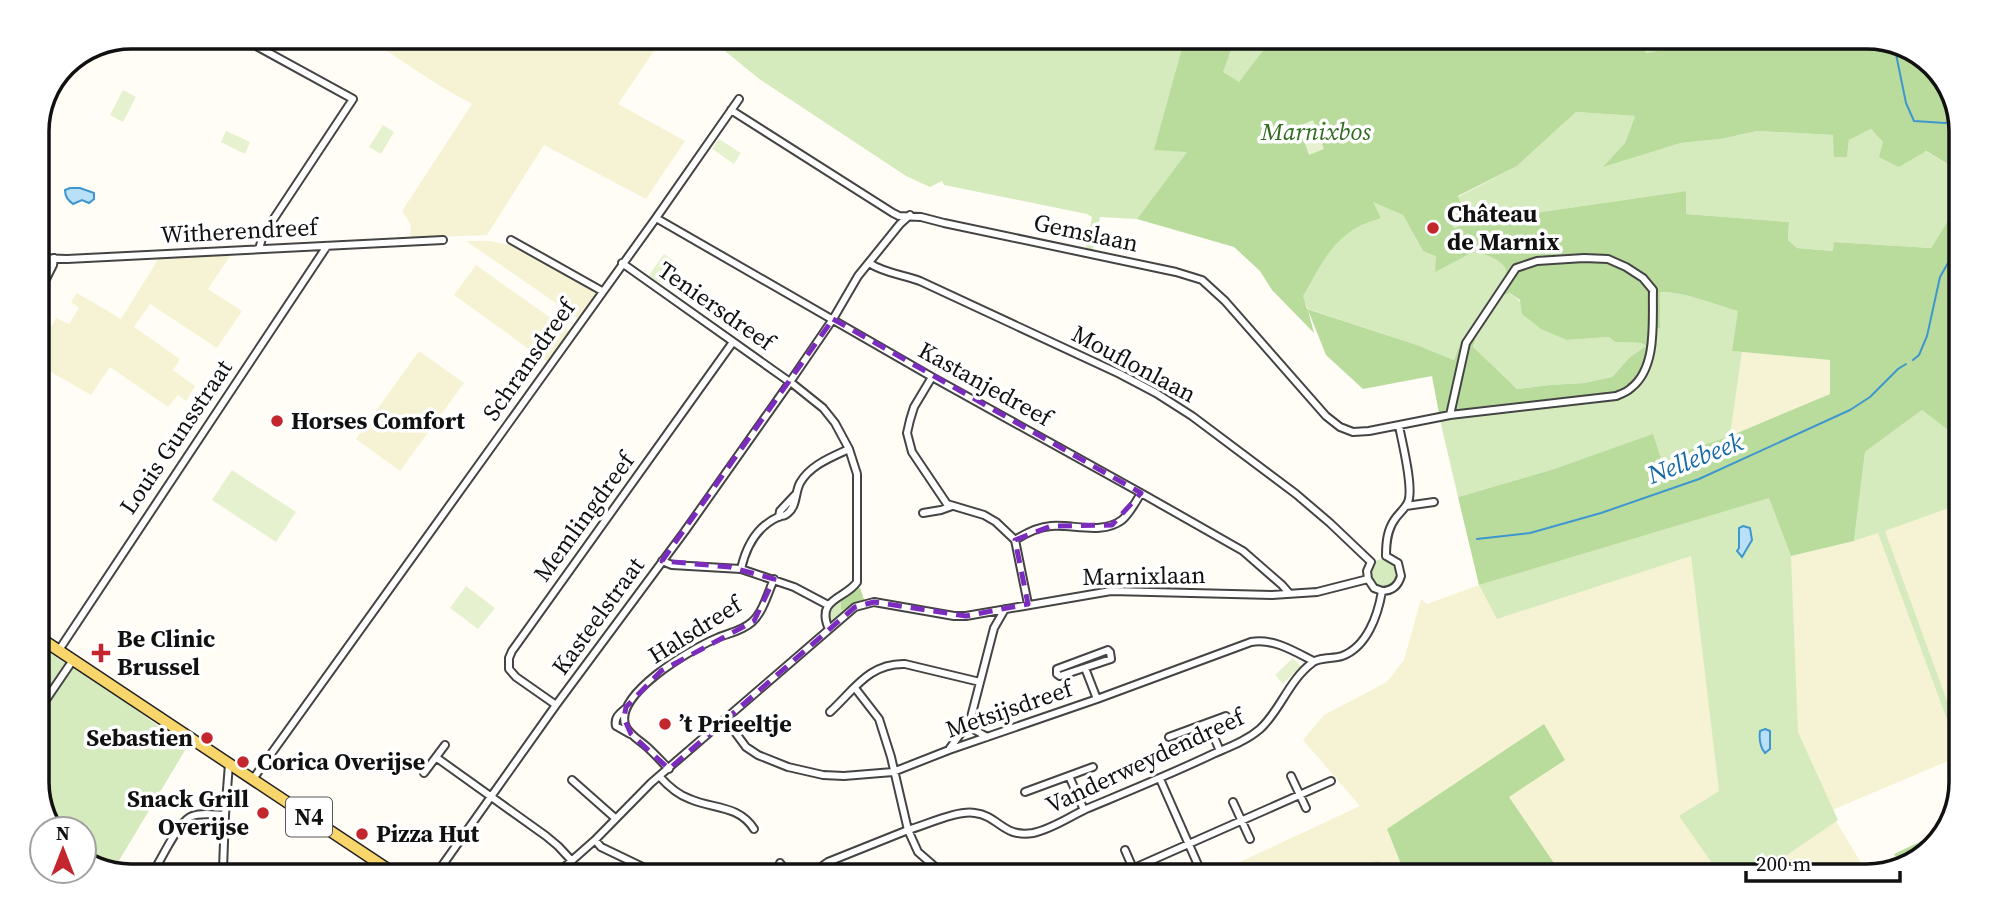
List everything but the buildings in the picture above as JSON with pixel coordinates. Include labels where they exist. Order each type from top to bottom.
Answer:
[{"type":"main road","name":"N4","points":[[49,644],[380,864]]},
{"type":"street","points":[[259,249],[262,235],[353,99],[262,49]]},
{"type":"street","name":"Schransdreef","points":[[253,779],[739,99]]},
{"type":"street","name":"Gemslaan","points":[[731,110],[899,216],[910,215],[1176,272],[1202,281],[1225,301],[1326,416],[1340,427],[1353,432],[1528,404],[1602,399],[1631,389],[1643,374],[1650,354],[1653,290],[1634,273],[1608,260],[1584,258],[1537,261],[1516,268],[1466,342],[1450,415]]},
{"type":"street","name":"Kasteelstraat","points":[[443,864],[790,382],[833,319],[858,276],[910,215]]},
{"type":"street","name":"Kastanjedreef","points":[[656,218],[1242,551],[1289,593]]},
{"type":"street","name":"Witherendreef","points":[[49,258],[443,240]]},
{"type":"street","points":[[510,240],[602,291]]},
{"type":"street","name":"Louis Gunsstraat","points":[[58,650],[327,246]]},
{"type":"street","points":[[49,273],[54,258]]},
{"type":"street","name":"Teniersdreef","points":[[622,263],[790,382],[823,408],[835,423],[849,449],[857,474],[857,582],[853,589],[839,594],[828,605]]},
{"type":"street","name":"Mouflonlaan","points":[[869,263],[878,269],[920,281],[1156,393],[1192,416],[1296,494],[1371,562]]},
{"type":"street","name":"Memlingdreef","points":[[556,705],[509,669],[512,651],[733,342]]},
{"type":"street","points":[[932,377],[914,407],[907,433],[912,452],[947,504],[984,515],[1015,540],[1028,604]]},
{"type":"street","points":[[1386,556],[1388,532],[1410,497],[1399,426]]},
{"type":"street","points":[[741,569],[755,534],[779,517],[807,472],[817,464],[849,449]]},
{"type":"street","points":[[1015,540],[1038,528],[1096,528],[1112,525],[1122,520],[1141,493]]},
{"type":"street","points":[[1406,506],[1434,502]]},
{"type":"street","points":[[923,513],[952,506]]},
{"type":"street","points":[[1386,556],[1398,563],[1401,576],[1396,586],[1382,591],[1374,588],[1367,579],[1367,571],[1376,558],[1386,556]]},
{"type":"street","points":[[663,561],[672,565],[741,569],[774,579],[828,605],[825,621],[829,629]]},
{"type":"street","name":"Halsdreef","points":[[668,769],[626,727],[626,708],[637,693],[661,671],[692,651],[743,629],[754,621],[774,579]]},
{"type":"street","name":"Marnixlaan","points":[[568,864],[660,776],[855,607],[874,601],[954,616],[1111,591],[1272,595],[1317,592],[1367,579]]},
{"type":"street","points":[[1313,661],[1343,656],[1358,646],[1372,624],[1382,591]]},
{"type":"street","points":[[949,750],[970,721],[994,628],[1005,609]]},
{"type":"street","points":[[987,612],[994,628]]},
{"type":"street","name":"Metsijsdreef","points":[[726,720],[746,747],[788,767],[823,775],[844,776],[893,772],[1251,642],[1260,641],[1280,646],[1313,661]]},
{"type":"street","points":[[1108,650],[1110,652],[1111,659],[1085,668],[1060,676],[1056,671],[1108,650]]},
{"type":"street","points":[[49,695],[73,660]]},
{"type":"street","name":"Vanderweydendreef","points":[[826,864],[908,830],[964,812],[991,819],[1013,833],[1041,831],[1247,739],[1267,722],[1286,691],[1313,661]]},
{"type":"street","points":[[830,712],[872,671],[892,663],[980,682]]},
{"type":"street","points":[[1085,668],[1097,699]]},
{"type":"street","points":[[855,688],[879,719],[908,830],[918,852],[932,864]]},
{"type":"street","points":[[1169,737],[1226,716]]},
{"type":"street","points":[[970,721],[975,730],[987,737]]},
{"type":"street","points":[[1208,723],[1220,751]]},
{"type":"street","points":[[424,773],[445,744]]},
{"type":"street","points":[[437,758],[552,841],[572,861]]},
{"type":"street","points":[[223,864],[229,764]]},
{"type":"street","points":[[1025,792],[1093,766]]},
{"type":"street","points":[[660,776],[675,791],[690,799],[747,818],[754,828]]},
{"type":"street","points":[[1069,776],[1084,810]]},
{"type":"street","points":[[1291,776],[1306,808]]},
{"type":"street","points":[[1160,779],[1198,864]]},
{"type":"street","points":[[572,780],[615,818]]},
{"type":"street","points":[[1148,864],[1331,780]]},
{"type":"street","points":[[1233,802],[1250,839]]},
{"type":"street","points":[[158,864],[190,817],[225,816]]},
{"type":"street","points":[[595,841],[601,847],[636,864]]},
{"type":"street","points":[[1125,850],[1131,864]]},
{"type":"highlighted area","points":[[833,319],[1141,493],[1112,525],[1051,526],[1015,540],[1028,604],[966,616],[874,602],[855,607],[669,769],[631,734],[624,718],[626,707],[661,671],[754,621],[774,579],[730,567],[662,561]]},
{"type":"shaded area","points":[[384,49],[655,49],[618,104],[685,141],[646,199],[544,145],[487,235],[410,238],[411,225],[402,211],[472,104]]},
{"type":"shaded area","points":[[466,241],[489,241],[518,247],[594,290],[595,295],[579,319]]},
{"type":"shaded area","points":[[232,253],[208,289],[242,311],[217,348],[150,304],[134,327],[180,359],[173,370],[195,386],[186,401],[178,395],[168,407],[110,367],[91,395],[49,371],[49,331],[56,318],[69,324],[79,308],[71,302],[77,293],[121,319],[159,258]]},
{"type":"shaded area","points":[[476,265],[569,331],[547,362],[454,295]]},
{"type":"shaded area","points":[[419,351],[464,383],[400,471],[356,439]]},
{"type":"shaded area","points":[[1742,352],[1831,360],[1830,394],[1730,436]]},
{"type":"shaded area","points":[[1769,497],[1791,556],[1854,541],[1949,508],[1949,761],[1830,811],[1862,864],[1235,864],[1360,806],[1303,740],[1324,715],[1387,682],[1404,660],[1421,599],[1427,604],[1479,585]]},
{"type":"green space","name":"Marnixbos","points":[[1182,49],[1231,49],[1223,72],[1239,82],[1264,49],[1642,49],[1647,53],[1665,49],[1868,49],[1899,55],[1921,69],[1941,94],[1949,125],[1949,165],[1926,151],[1899,167],[1879,157],[1883,142],[1871,129],[1849,140],[1847,157],[1834,157],[1833,135],[1757,131],[1721,139],[1681,143],[1603,167],[1625,143],[1635,116],[1576,112],[1517,166],[1458,196],[1462,207],[1447,214],[1454,228],[1473,222],[1686,191],[1686,214],[1789,222],[1788,240],[1797,248],[1833,251],[1834,242],[1931,248],[1949,219],[1949,431],[1922,410],[1865,452],[1854,541],[1791,556],[1769,498],[1479,585],[1458,497],[1554,469],[1653,434],[1666,473],[1681,471],[1688,450],[1730,436],[1830,394],[1830,360],[1732,351],[1738,311],[1690,296],[1660,292],[1660,328],[1651,329],[1650,360],[1632,391],[1618,399],[1525,406],[1440,419],[1432,376],[1363,389],[1326,355],[1308,310],[1314,333],[1272,290],[1260,271],[1234,247],[1137,219],[1187,152],[1154,150]],"holes":[[[1373,202],[1403,215],[1423,251],[1436,256],[1435,272],[1475,251],[1497,260],[1507,272],[1507,278],[1460,344],[1454,360],[1307,309],[1303,296],[1335,246],[1353,230],[1381,218]],[[1510,293],[1520,300],[1522,314],[1541,329],[1567,340],[1609,337],[1615,342],[1641,343],[1646,346],[1630,357],[1612,377],[1584,383],[1517,389],[1473,347],[1476,337],[1503,295]]]},
{"type":"green space","points":[[1264,49],[1137,219],[1100,217],[1093,250],[1086,248],[1092,217],[1087,214],[944,185],[942,181],[930,187],[906,176],[758,78],[725,51]]},
{"type":"green space","points":[[1642,49],[1665,49],[1647,53]]},
{"type":"green space","points":[[123,90],[136,97],[123,122],[110,115]]},
{"type":"green space","points":[[1576,112],[1635,116],[1625,143],[1605,166],[1681,143],[1721,139],[1757,131],[1834,135],[1847,156],[1849,140],[1871,129],[1883,142],[1925,151],[1949,165],[1949,219],[1931,248],[1835,242],[1834,251],[1797,248],[1788,240],[1789,222],[1686,214],[1686,191],[1473,222],[1454,228],[1447,214],[1462,207],[1458,197],[1517,166]]},
{"type":"green space","points":[[1313,120],[1324,149],[1309,155],[1299,126]]},
{"type":"green space","points":[[383,125],[394,132],[381,154],[369,147]]},
{"type":"green space","points":[[226,131],[250,142],[245,154],[221,142]]},
{"type":"green space","points":[[719,139],[741,153],[734,164],[712,149]]},
{"type":"green space","points":[[1372,201],[1403,215],[1423,251],[1463,257],[1475,251],[1497,260],[1505,267],[1508,278],[1460,344],[1454,360],[1308,309],[1302,296],[1334,246],[1353,230],[1381,218]]},
{"type":"green space","points":[[664,254],[674,261],[659,283],[649,275]]},
{"type":"green space","points":[[1660,292],[1690,296],[1739,311],[1732,351],[1742,352],[1730,436],[1688,450],[1681,471],[1666,473],[1653,435],[1554,469],[1458,497],[1440,420],[1559,403],[1619,399],[1632,391],[1642,380],[1651,328],[1660,327]]},
{"type":"green space","points":[[1510,293],[1567,340],[1609,337],[1615,342],[1641,343],[1646,346],[1630,357],[1612,377],[1584,383],[1517,389],[1473,348],[1476,337],[1502,295]]},
{"type":"green space","points":[[1922,410],[1949,431],[1949,508],[1885,531],[1949,707],[1949,725],[1878,533],[1854,541],[1865,452]]},
{"type":"green space","points":[[232,470],[296,512],[276,542],[212,500]]},
{"type":"green space","points":[[1769,497],[1791,556],[1798,732],[1838,820],[1774,864],[1713,864],[1679,816],[1719,791],[1691,556],[1497,619],[1479,585]]},
{"type":"green space","points":[[1383,559],[1393,563],[1397,573],[1393,583],[1383,587],[1373,583],[1369,573],[1373,563]]},
{"type":"green space","points":[[466,586],[495,608],[478,629],[450,608]]},
{"type":"green space","points":[[860,588],[864,600],[833,622],[828,622],[833,605]]},
{"type":"green space","points":[[860,588],[864,600],[842,610],[841,601]]},
{"type":"green space","points":[[49,652],[65,663],[49,687]]},
{"type":"green space","points":[[1293,658],[1301,666],[1283,684],[1275,675]]},
{"type":"green space","points":[[75,665],[187,747],[118,862],[98,857],[98,815],[56,815],[49,788],[49,703]]},
{"type":"green space","points":[[1544,724],[1565,760],[1509,797],[1555,864],[1401,864],[1387,829]]},
{"type":"green space","points":[[1926,839],[1904,856],[1897,858],[1894,854]]},
{"type":"water","points":[[70,188],[94,193],[94,199],[89,203],[82,200],[73,204],[65,192]]},
{"type":"water","points":[[1739,528],[1750,528],[1752,540],[1742,557],[1737,551]]},
{"type":"water","points":[[1760,731],[1770,731],[1770,749],[1765,753],[1761,746]]},
{"type":"waterway","points":[[1896,54],[1906,103],[1914,121],[1948,122]]},
{"type":"waterway","name":"Nellebeek","points":[[1913,360],[1919,355],[1927,336],[1940,277],[1949,261]]},
{"type":"waterway","name":"Nellebeek","points":[[1477,539],[1530,533],[1601,513],[1699,479],[1850,410],[1870,397],[1906,364]]},
{"type":"place","name":"Château de Marnix","points":[[1433,228]]},
{"type":"place","name":"Horses Comfort","points":[[277,421]]},
{"type":"place","name":"Be Clinic Brussel","points":[[101,653]]},
{"type":"place","name":"’t Prieeltje","points":[[665,724]]},
{"type":"place","name":"Sebastien","points":[[207,738]]},
{"type":"place","name":"Corica Overijse","points":[[243,762]]},
{"type":"place","name":"Snack Grill Overijse","points":[[263,813]]},
{"type":"place","name":"Pizza Hut","points":[[362,834]]}]
